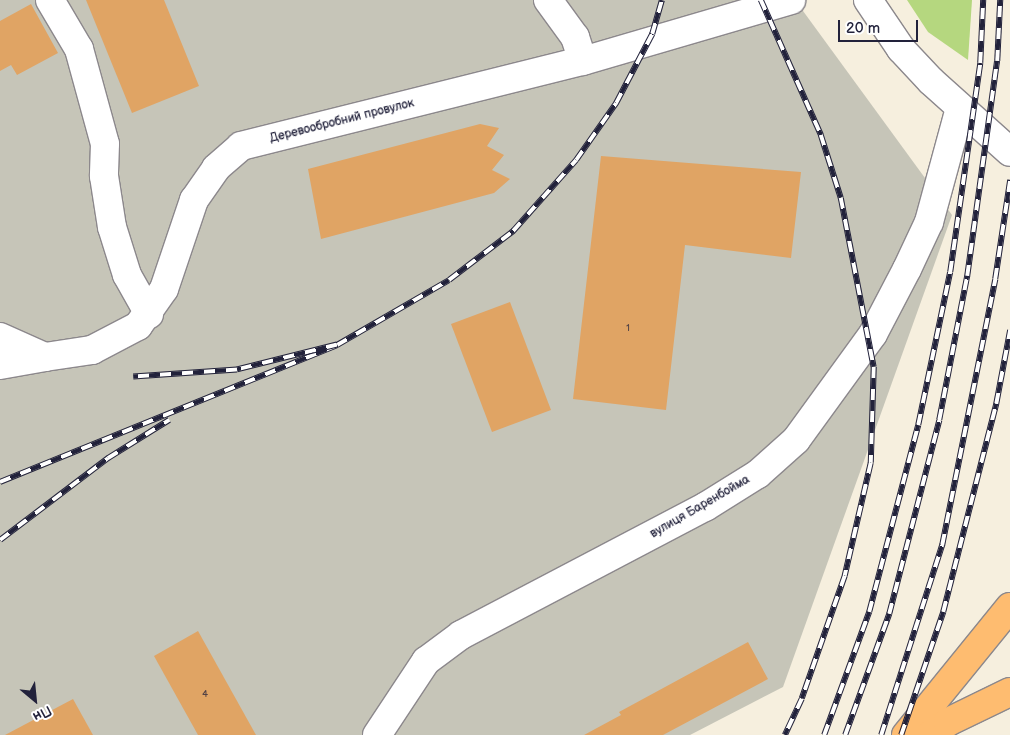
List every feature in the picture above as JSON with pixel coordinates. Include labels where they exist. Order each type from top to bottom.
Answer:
[{"type":"main road","points":[[906,735],[1010,607]]},
{"type":"main road","points":[[930,735],[948,722],[1010,692]]},
{"type":"street","points":[[50,0],[79,49],[105,144],[104,176],[112,228],[127,275],[149,314]]},
{"type":"street","points":[[548,0],[575,37],[583,61]]},
{"type":"street","name":"Деревообробний провулок","points":[[0,364],[92,350],[138,326],[149,314],[164,289],[194,200],[216,168],[242,146],[583,61],[790,0]]},
{"type":"street","points":[[868,0],[901,49],[960,108],[1010,152]]},
{"type":"street","name":"вулиця Баренбойма","points":[[377,735],[426,661],[461,634],[705,507],[758,474],[796,440],[873,334],[907,269],[929,222],[960,108]]},
{"type":"street","points":[[0,337],[45,357]]},
{"type":"shaded area","points":[[0,0],[795,0],[952,215],[783,687],[690,735],[0,735]]},
{"type":"green space","points":[[907,0],[972,0],[968,60],[928,32]]},
{"type":"building","points":[[86,0],[164,0],[199,86],[132,113]]},
{"type":"building","points":[[31,4],[58,53],[17,75],[11,65],[0,71],[0,21]]},
{"type":"building","points":[[480,124],[499,128],[487,146],[504,155],[492,170],[510,179],[494,193],[321,239],[308,169]]},
{"type":"building","points":[[601,156],[801,172],[791,258],[685,245],[666,410],[573,399]]},
{"type":"building","points":[[510,302],[551,410],[492,432],[451,324]]},
{"type":"building","points":[[198,631],[256,735],[198,735],[154,656]]},
{"type":"building","points":[[748,642],[768,679],[663,735],[584,735],[621,715],[619,712]]},
{"type":"building","points":[[73,699],[93,735],[5,735]]},
{"type":"railway","points":[[337,345],[449,280],[513,231],[576,160],[616,103],[652,34],[662,0]]},
{"type":"railway","points":[[761,0],[821,135],[841,198],[874,367],[871,463],[845,576],[802,699],[785,735]]},
{"type":"railway","points":[[824,735],[869,612],[918,425],[950,272],[980,63],[983,0]]},
{"type":"railway","points":[[845,735],[889,614],[939,420],[967,276],[997,61],[1000,0]]},
{"type":"railway","points":[[881,735],[942,545],[995,279],[1010,180]]},
{"type":"railway","points":[[901,735],[943,612],[996,404],[1010,330]]},
{"type":"railway","points":[[0,482],[337,345],[237,370],[133,377]]},
{"type":"railway","points":[[0,540],[108,458],[169,420]]}]
